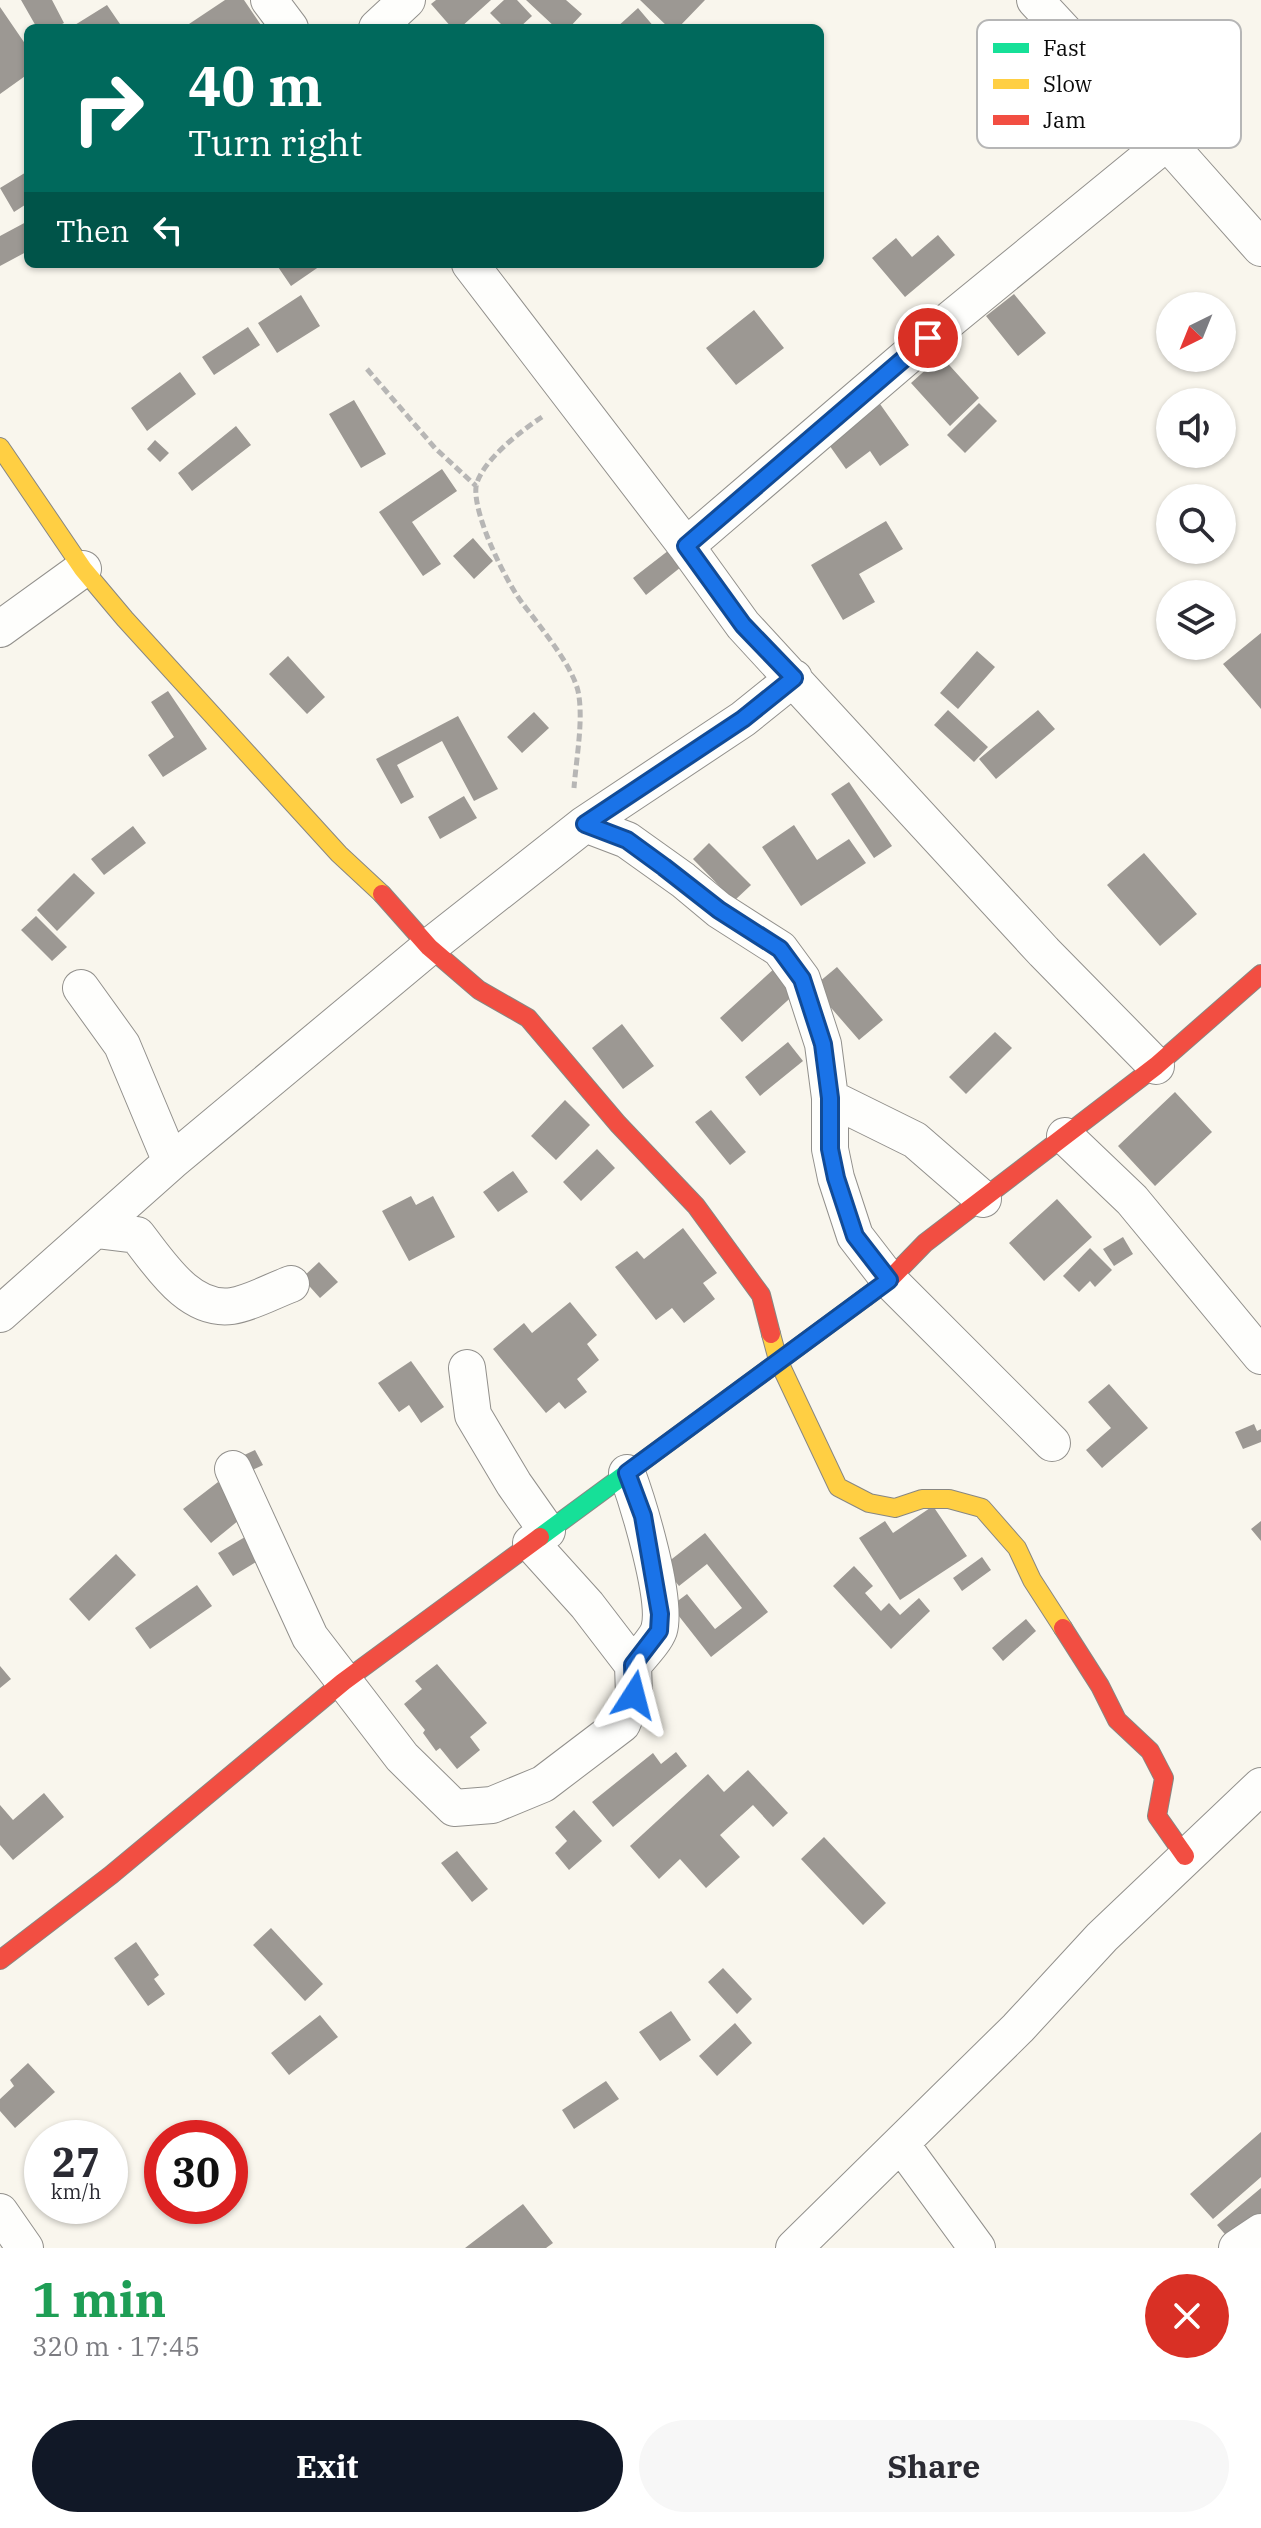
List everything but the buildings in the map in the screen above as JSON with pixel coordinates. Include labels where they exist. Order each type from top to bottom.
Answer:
[{"type":"street","points":[[269,0],[287,24]]},
{"type":"street","points":[[381,24],[407,0]]},
{"type":"street","points":[[1035,0],[1054,20]]},
{"type":"street","points":[[686,546],[952,318],[1160,148]]},
{"type":"street","points":[[1172,148],[1261,248]]},
{"type":"street","points":[[473,268],[743,625],[1044,952],[1156,1066]]},
{"type":"street","points":[[0,447],[83,569],[339,854],[387,898],[429,947],[479,990],[528,1018],[618,1124],[696,1206],[761,1295],[778,1360],[838,1487],[869,1503],[895,1508],[922,1499],[949,1499],[982,1508],[1017,1548],[1032,1580],[1100,1686],[1117,1720],[1150,1751],[1164,1778],[1157,1816],[1185,1856]]},
{"type":"street","points":[[0,629],[83,569]]},
{"type":"street","points":[[0,1314],[171,1162],[429,947],[578,830],[743,719],[794,678]]},
{"type":"street","points":[[578,830],[627,840],[719,910],[780,949],[802,979],[823,1044],[830,1098],[830,1149],[855,1236],[889,1280],[1052,1443]]},
{"type":"street","points":[[0,1960],[111,1875],[343,1682],[889,1280],[925,1243],[1156,1066],[1261,974]]},
{"type":"street","points":[[81,988],[122,1045],[171,1162]]},
{"type":"street","points":[[830,1098],[915,1140],[983,1199]]},
{"type":"street","points":[[1065,1136],[1132,1200],[1261,1356]]},
{"type":"street","points":[[96,1230],[137,1235],[171,1277],[204,1305],[233,1306],[291,1284]]},
{"type":"street","points":[[233,1469],[310,1637],[402,1757],[454,1808],[492,1805],[543,1784],[622,1724],[634,1695],[633,1665],[539,1537],[514,1484],[473,1415],[467,1368]]},
{"type":"street","points":[[627,1473],[643,1516],[660,1614],[659,1631],[633,1665]]},
{"type":"street","points":[[794,2248],[1018,2028],[1102,1937],[1261,1786]]},
{"type":"street","points":[[901,2144],[977,2248]]},
{"type":"street","points":[[0,2212],[25,2248]]},
{"type":"street","points":[[1237,2248],[1261,2232]]},
{"type":"path","points":[[367,369],[435,448],[476,486],[483,529],[516,595],[554,645],[578,690],[578,830]]},
{"type":"path","points":[[476,486],[492,458],[521,431],[573,397]]},
{"type":"traffic: fast","points":[[540,1537],[866,1297]]},
{"type":"traffic: slow","points":[[0,447],[83,569],[125,619],[339,854],[382,894]]},
{"type":"traffic: slow","points":[[771,1334],[778,1360],[838,1487],[869,1503],[895,1508],[922,1499],[949,1499],[982,1508],[1017,1548],[1032,1580],[1063,1628]]},
{"type":"traffic: jam","points":[[382,894],[429,947],[479,990],[528,1018],[618,1124],[696,1206],[761,1295],[771,1334]]},
{"type":"traffic: jam","points":[[866,1297],[889,1280],[925,1243],[1156,1066],[1261,974]]},
{"type":"traffic: jam","points":[[0,1960],[111,1875],[343,1682],[540,1537]]},
{"type":"traffic: jam","points":[[1063,1628],[1100,1686],[1117,1720],[1150,1751],[1164,1778],[1157,1816],[1185,1856]]},
{"type":"route","points":[[634,1695],[633,1665],[659,1631],[660,1614],[643,1516],[627,1473],[889,1280],[855,1236],[836,1178],[830,1149],[830,1098],[823,1044],[802,979],[780,949],[719,910],[627,840],[585,824],[743,719],[794,678],[743,625],[686,546],[928,338]]}]
